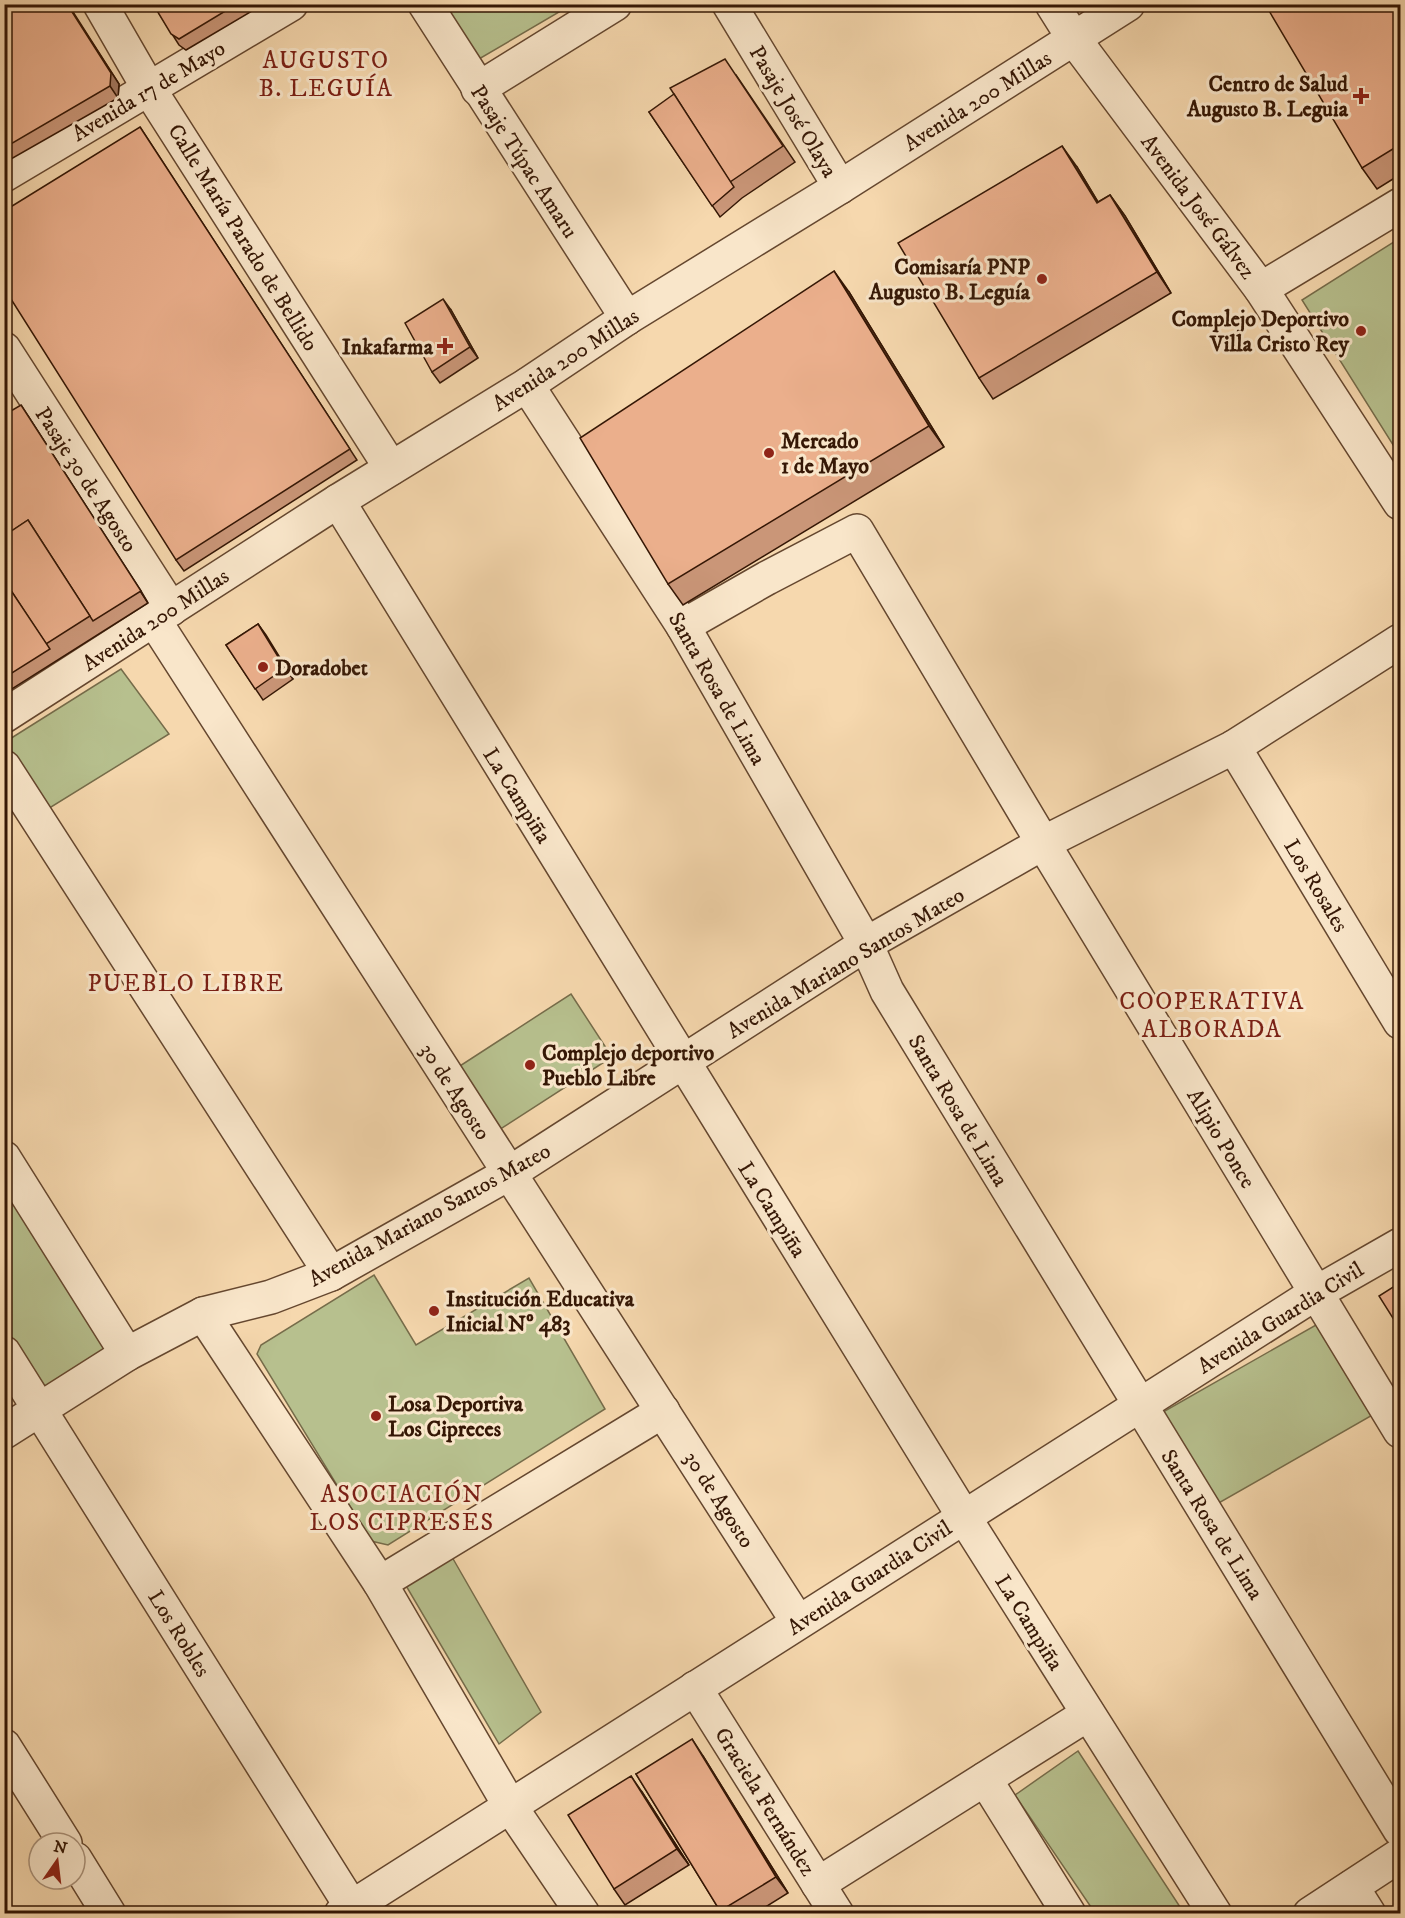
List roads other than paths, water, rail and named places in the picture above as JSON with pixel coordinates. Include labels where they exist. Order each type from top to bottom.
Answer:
[{"type":"street","name":"Calle María Parado de Bellido","points":[[100,4],[149,89],[391,468]]},
{"type":"street","name":"Avenida 17 de Mayo","points":[[4,175],[291,4]]},
{"type":"street","name":"Pasaje Túpac Amaru","points":[[425,4],[627,318]]},
{"type":"street","points":[[478,88],[615,4]]},
{"type":"street","name":"Pasaje José Olaya","points":[[729,4],[840,187]]},
{"type":"street","name":"Avenida José Gálvez","points":[[1052,4],[1074,39],[1261,289],[1401,503]]},
{"type":"street","name":"Avenida 200 Millas","points":[[4,716],[338,501],[527,385],[627,318],[840,187],[1128,4]]},
{"type":"street","points":[[1261,289],[1401,205]]},
{"type":"street","name":"Pasaje 30 de Agosto","points":[[4,349],[14,384],[162,615]]},
{"type":"street","name":"Santa Rosa de Lima","points":[[527,385],[682,626],[867,944],[887,991],[1401,1830]]},
{"type":"street","name":"La Campiña","points":[[338,501],[964,1517],[1215,1914]]},
{"type":"street","name":"Alipio Ponce","points":[[682,626],[857,531],[1043,843],[1401,1431]]},
{"type":"street","name":"30 de Agosto","points":[[162,615],[508,1173],[798,1622]]},
{"type":"street","name":"Avenida Mariano Santos Mateo","points":[[4,1432],[127,1354],[203,1314],[272,1297],[331,1274],[508,1173],[867,944],[1043,843],[1234,747],[1401,641]]},
{"type":"street","name":"Los Rosales","points":[[1234,747],[1401,1022]]},
{"type":"street","points":[[4,767],[331,1274]]},
{"type":"street","points":[[4,1158],[127,1354]]},
{"type":"street","name":"Avenida Guardia Civil","points":[[350,1911],[510,1806],[1316,1293],[1401,1245]]},
{"type":"street","points":[[203,1314],[380,1583],[510,1806],[583,1914]]},
{"type":"street","name":"Los Robles","points":[[4,1353],[350,1911]]},
{"type":"street","points":[[380,1583],[663,1411]]},
{"type":"street","name":"Graciela Fernández","points":[[695,1688],[837,1914]]},
{"type":"street","points":[[819,1884],[1088,1714]]},
{"type":"street","points":[[4,1746],[57,1831]]},
{"type":"street","points":[[985,1779],[1069,1914]]},
{"type":"street","points":[[1310,1914],[1361,1900],[1401,1855]]},
{"type":"street","points":[[87,1878],[109,1914]]},
{"type":"place","name":"Centro de Salud Augusto B. Leguia","points":[[1361,96]]},
{"type":"place","name":"Comisaría PNP Augusto B. Leguía","points":[[1042,279]]},
{"type":"place","name":"Complejo Deportivo Villa Cristo Rey","points":[[1361,331]]},
{"type":"place","name":"Inkafarma","points":[[445,346]]},
{"type":"place","name":"Mercado 1 de Mayo","points":[[769,453]]},
{"type":"place","name":"Doradobet","points":[[263,667]]},
{"type":"place","name":"Complejo deportivo Pueblo Libre","points":[[530,1065]]},
{"type":"place","name":"Institución Educativa Inicial Nº 483","points":[[434,1311]]},
{"type":"place","name":"Losa Deportiva Los Cipreces","points":[[376,1416]]},
{"type":"district","name":"AUGUSTO B. LEGUÍA","points":[[326,74]]},
{"type":"district","name":"PUEBLO LIBRE","points":[[186,983]]},
{"type":"district","name":"COOPERATIVA ALBORADA","points":[[1212,1015]]},
{"type":"district","name":"ASOCIACIÓN LOS CIPRESES","points":[[402,1508]]}]
